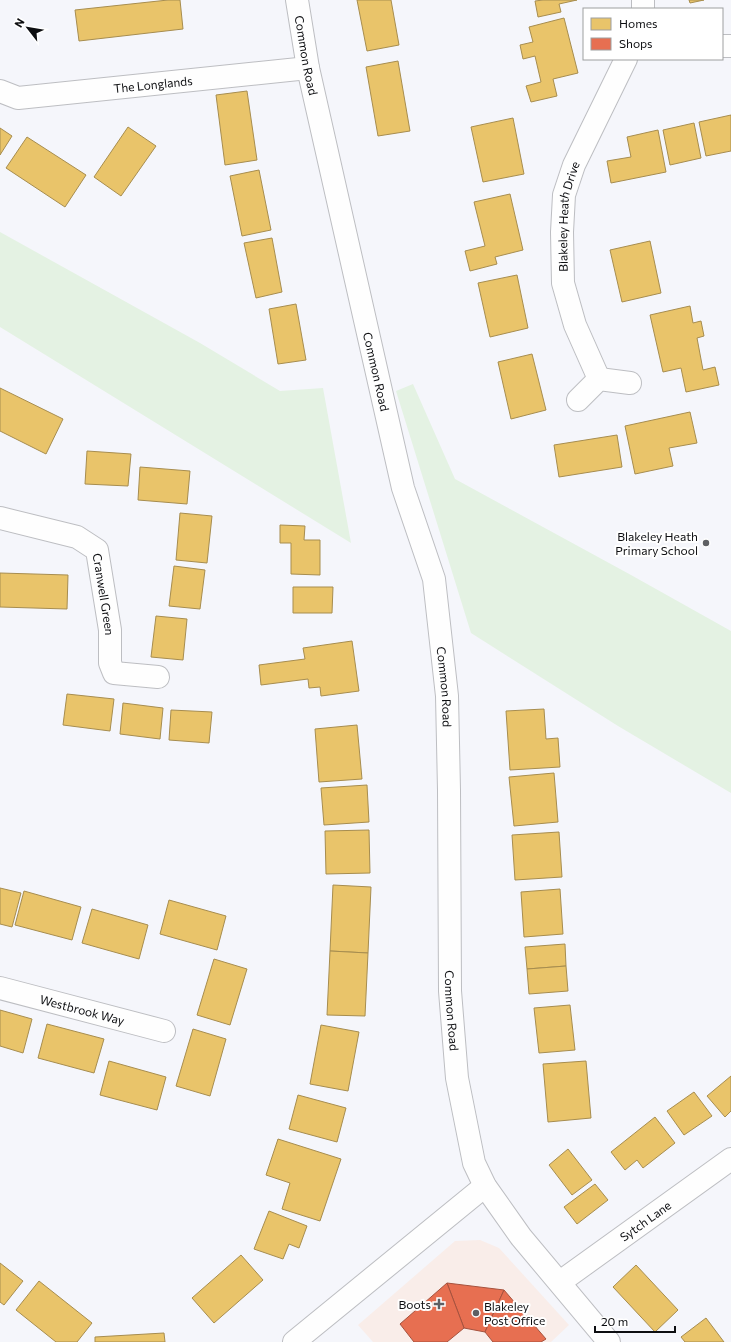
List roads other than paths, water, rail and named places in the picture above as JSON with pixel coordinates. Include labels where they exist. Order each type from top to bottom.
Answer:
[{"type":"street","name":"Common Road","points":[[297,0],[308,68],[403,488],[434,579],[447,696],[450,790],[450,990],[457,1078],[474,1163],[485,1186],[521,1237],[609,1342]]},
{"type":"street","name":"Blakeley Heath Drive","points":[[599,379],[575,325],[563,283],[562,232],[564,196],[574,165],[626,60]]},
{"type":"street","name":"The Longlands","points":[[0,92],[18,98],[308,68]]},
{"type":"street","points":[[578,400],[599,379],[630,383]]},
{"type":"street","name":"Cranwell Green","points":[[0,518],[77,537],[97,550],[110,630],[110,663],[114,673],[158,677]]},
{"type":"street","name":"Westbrook Way","points":[[0,988],[164,1031]]},
{"type":"street","name":"Sytch Lane","points":[[560,1282],[731,1159]]},
{"type":"street","points":[[294,1342],[485,1186]]},
{"type":"place","name":"Blakeley Heath Primary School","points":[[706,543]]},
{"type":"place","name":"Boots","points":[[439,1304]]},
{"type":"place","name":"Blakeley Post Office","points":[[476,1313]]}]
